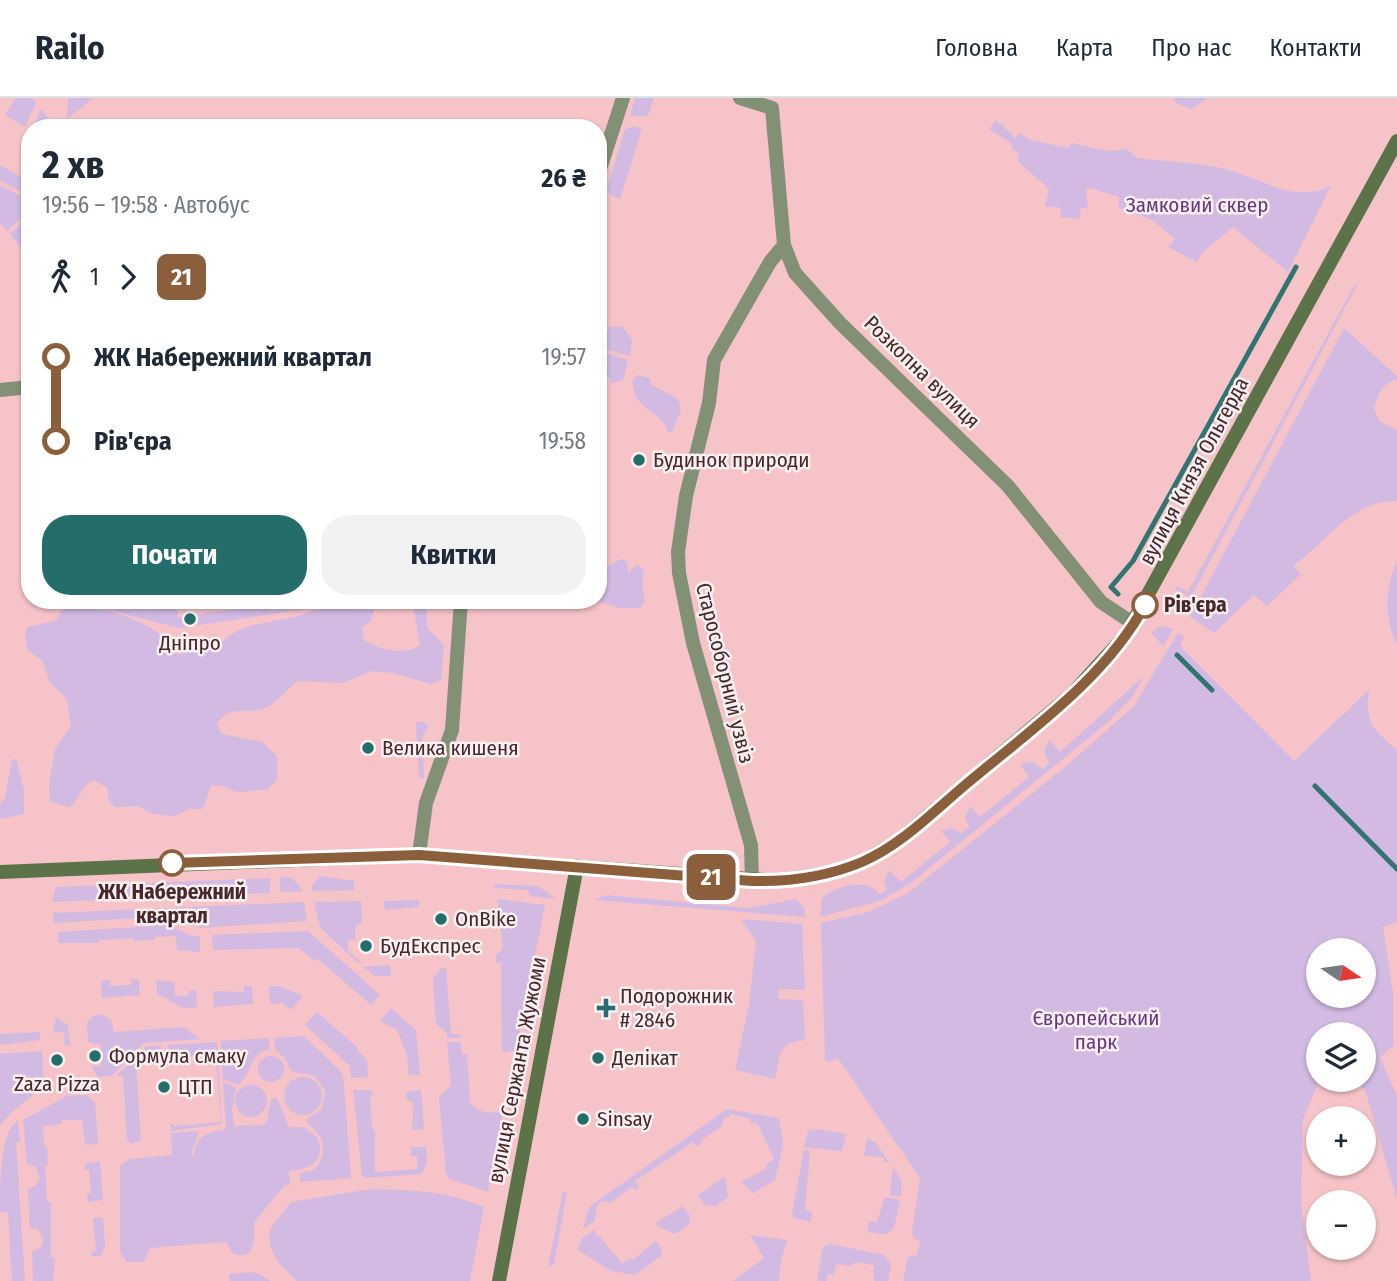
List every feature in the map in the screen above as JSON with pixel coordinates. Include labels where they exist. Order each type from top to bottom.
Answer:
[{"type":"main road","name":"вулиця Князя Ольгерда","points":[[0,872],[419,855],[752,881],[793,881],[835,872],[862,862],[898,841],[1072,694],[1116,650],[1134,624],[1397,141]]},
{"type":"main road","name":"вулиця Сержанта Жужоми","points":[[499,1281],[577,866]]},
{"type":"street","points":[[607,147],[623,98]]},
{"type":"street","name":"Розкопна вулиця","points":[[740,98],[772,108],[785,245],[791,267],[815,296],[998,475],[1101,602],[1134,624]]},
{"type":"street","name":"Старособорний узвіз","points":[[752,881],[751,845],[688,619],[678,552],[686,496],[709,403],[714,360],[770,262],[785,245]]},
{"type":"street","points":[[0,390],[21,388]]},
{"type":"street","points":[[419,855],[425,803],[452,730],[460,609]]},
{"type":"green space","points":[[16,98],[32,98],[36,103],[29,119],[21,119],[21,125],[5,115]]},
{"type":"green space","points":[[68,98],[93,98],[67,119]]},
{"type":"green space","points":[[635,98],[654,98],[648,116],[630,116]]},
{"type":"green space","points":[[1174,98],[1208,98],[1191,109],[1176,103]]},
{"type":"green space","points":[[41,109],[48,119],[37,119]]},
{"type":"green space","name":"Замковий сквер","points":[[996,120],[1016,138],[1020,133],[1030,140],[1068,148],[1071,143],[1108,151],[1127,149],[1137,158],[1217,167],[1291,191],[1317,191],[1331,186],[1288,272],[1233,227],[1202,253],[1197,262],[1168,247],[1175,239],[1152,220],[1119,208],[1119,197],[1090,188],[1086,190],[1088,208],[1081,208],[1079,219],[1060,217],[1061,208],[1045,206],[1049,190],[1045,185],[1021,164],[1017,159],[1019,153],[1013,150],[1011,143],[989,129]]},
{"type":"green space","points":[[635,126],[642,129],[620,199],[610,195],[607,188],[625,129]]},
{"type":"green space","points":[[0,165],[21,177],[21,192],[0,180]]},
{"type":"green space","points":[[0,185],[21,196],[21,218],[7,231],[0,223]]},
{"type":"green space","points":[[21,224],[21,247],[10,234]]},
{"type":"green space","points":[[1355,284],[1357,285],[1191,597],[1175,589],[1176,586],[1188,592]]},
{"type":"green space","points":[[622,326],[632,340],[630,356],[607,350],[609,327]]},
{"type":"green space","points":[[1344,328],[1397,376],[1397,380],[1381,390],[1374,409],[1379,421],[1397,430],[1397,501],[1367,507],[1353,515],[1293,566],[1301,574],[1267,606],[1254,595],[1214,633],[1190,617]]},
{"type":"green space","points":[[607,355],[628,360],[623,380],[611,383],[610,377],[607,378]]},
{"type":"green space","points":[[637,375],[649,378],[652,385],[678,399],[681,410],[672,432],[667,431],[660,418],[638,399],[632,381]]},
{"type":"green space","points":[[622,559],[627,562],[628,573],[637,565],[644,570],[642,586],[645,601],[640,608],[620,608],[607,604],[607,566]]},
{"type":"green space","points":[[1397,561],[1397,645],[1388,614],[1388,592]]},
{"type":"green space","points":[[63,609],[102,609],[151,628],[160,635],[169,652],[179,655],[197,647],[218,646],[230,635],[258,624],[303,615],[316,609],[374,609],[371,621],[362,628],[364,640],[384,649],[400,651],[420,645],[414,609],[426,609],[428,629],[444,645],[441,680],[431,684],[393,673],[372,671],[342,683],[299,681],[268,707],[226,714],[217,724],[222,734],[263,742],[277,756],[277,780],[267,790],[239,792],[211,786],[203,809],[189,809],[175,816],[153,814],[138,806],[115,807],[109,801],[107,788],[94,780],[86,785],[69,807],[50,802],[49,785],[55,749],[71,726],[67,699],[50,682],[43,662],[28,650],[25,635],[27,627],[55,621]]},
{"type":"green space","points":[[111,609],[177,609],[178,617],[235,609],[305,609],[179,628]]},
{"type":"green space","points":[[1161,626],[1173,629],[1163,646],[1151,633]]},
{"type":"green space","name":"Європейський парк","points":[[1178,633],[1184,636],[1180,646],[1294,761],[1369,690],[1368,711],[1372,724],[1397,750],[1397,922],[1383,927],[1393,993],[1393,1046],[1380,1057],[1397,1096],[1397,1200],[1376,1128],[1376,1106],[1370,1106],[1365,1092],[1376,1092],[1376,1022],[1306,1022],[1306,1092],[1314,1092],[1309,1106],[1306,1106],[1303,1120],[1301,1203],[1306,1260],[1308,1260],[1311,1281],[903,1281],[908,1257],[917,1255],[920,1241],[913,1238],[912,1232],[920,1178],[838,1058],[829,1062],[825,1060],[821,923],[869,912],[908,893],[1065,767],[1133,707]]},
{"type":"green space","points":[[1144,676],[1132,697],[1108,722],[911,883],[880,901],[820,917],[822,898],[836,890],[860,885],[874,889],[879,894],[887,890],[884,882],[889,870],[901,882],[950,842],[941,831],[952,828],[962,833],[969,827],[965,817],[970,806],[980,817],[1029,777],[1020,764],[1033,762],[1043,769],[1049,763],[1044,751],[1049,740],[1060,752]]},
{"type":"green space","points":[[416,722],[424,722],[428,727],[422,737],[424,778],[419,778]]},
{"type":"green space","points":[[16,759],[24,790],[24,814],[0,819],[0,804],[5,798],[12,760]]},
{"type":"green space","points":[[320,876],[354,881],[354,890],[312,891],[312,885]]},
{"type":"green space","points":[[280,877],[292,878],[303,891],[280,892]]},
{"type":"green space","points":[[270,878],[270,893],[52,902],[56,887]]},
{"type":"green space","points":[[494,884],[538,886],[556,899],[530,896],[528,890],[495,888]]},
{"type":"green space","points":[[606,895],[748,908],[796,899],[804,908],[805,917],[594,900]]},
{"type":"green space","points":[[497,899],[545,905],[516,1051],[502,1052],[501,963],[496,963],[496,955],[503,948]]},
{"type":"green space","points":[[419,900],[419,907],[385,910],[384,901]]},
{"type":"green space","points":[[361,901],[362,924],[356,925],[355,940],[348,940],[348,951],[362,963],[358,963],[320,927],[314,902]]},
{"type":"green space","points":[[304,902],[307,921],[200,928],[176,916],[53,923],[53,913]]},
{"type":"green space","points":[[741,919],[802,924],[805,990],[779,989],[778,999],[803,1000],[805,1040],[785,1047],[775,1079],[735,1070],[749,1005],[756,941]]},
{"type":"green space","points":[[169,925],[192,936],[200,936],[200,952],[177,950],[176,936],[155,937],[155,940],[133,941],[133,938],[99,940],[99,943],[58,943],[58,932]]},
{"type":"green space","points":[[308,931],[380,995],[371,1005],[318,959],[314,961],[299,948],[213,950],[212,935]]},
{"type":"green space","points":[[390,965],[391,976],[375,976],[363,967]]},
{"type":"green space","points":[[441,968],[446,968],[451,1034],[460,1034],[460,1038],[447,1038],[447,1033],[436,1024],[433,979]]},
{"type":"green space","points":[[131,979],[139,979],[140,995],[102,998],[101,981],[110,980],[110,986],[131,985]]},
{"type":"green space","points":[[156,980],[174,982],[175,996],[189,995],[189,991],[196,990],[197,1007],[183,1008],[157,994]]},
{"type":"green space","points":[[244,986],[252,986],[253,1004],[214,1007],[213,991],[244,992]]},
{"type":"green space","points":[[279,986],[303,996],[291,1010],[282,1003],[270,1004],[269,987]]},
{"type":"green space","points":[[391,1008],[416,1030],[420,1075],[409,1075],[407,1055],[397,1030],[380,1021]]},
{"type":"green space","points":[[317,1012],[358,1048],[367,1060],[368,1077],[351,1078],[350,1066],[305,1025]]},
{"type":"green space","points":[[101,1014],[111,1020],[114,1032],[184,1027],[200,1039],[144,1043],[112,1076],[98,1077],[91,1066],[101,1066],[101,1045],[88,1042],[87,1022]]},
{"type":"green space","points":[[56,1017],[68,1025],[70,1045],[65,1046],[64,1032],[53,1033]]},
{"type":"green space","points":[[40,1032],[40,1040],[0,1045],[0,1034]]},
{"type":"green space","points":[[304,1036],[343,1074],[351,1178],[300,1182],[300,1173],[314,1170],[323,1152],[321,1140],[308,1125],[307,1119],[322,1109],[325,1091],[315,1076],[291,1071],[285,1058],[275,1050],[274,1038]]},
{"type":"green space","points":[[269,1038],[270,1049],[254,1059],[238,1085],[223,1079],[221,1041]]},
{"type":"green space","points":[[217,1042],[222,1124],[171,1131],[171,1123],[175,1126],[221,1122],[216,1058],[211,1058],[210,1052],[182,1058],[181,1049],[168,1050],[168,1045]]},
{"type":"green space","points":[[447,1042],[460,1042],[462,1054],[467,1054],[470,1102],[473,1106],[481,1111],[503,1112],[488,1192],[450,1179],[446,1173],[439,1097],[451,1085]]},
{"type":"green space","points":[[161,1045],[161,1051],[154,1051],[154,1060],[140,1060],[136,1064],[141,1140],[131,1144],[127,1141],[123,1076],[116,1076],[147,1046]]},
{"type":"green space","points":[[42,1051],[44,1086],[0,1125],[0,1054]]},
{"type":"green space","points":[[271,1056],[280,1060],[284,1069],[280,1078],[271,1082],[262,1078],[258,1069],[262,1060]]},
{"type":"green space","points":[[303,1077],[316,1083],[322,1096],[316,1109],[303,1115],[290,1109],[284,1096],[290,1083]]},
{"type":"green space","points":[[223,1082],[236,1087],[232,1109],[234,1126],[262,1125],[267,1122],[271,1099],[277,1098],[289,1127],[303,1127],[317,1137],[320,1145],[318,1158],[310,1166],[289,1171],[290,1185],[285,1185],[254,1222],[254,1242],[249,1252],[240,1255],[232,1253],[226,1242],[150,1248],[143,1262],[127,1262],[120,1252],[120,1165],[130,1159],[172,1155],[171,1133],[199,1131],[191,1155],[194,1155],[201,1138],[226,1129]]},
{"type":"green space","points":[[251,1085],[262,1090],[267,1101],[262,1112],[251,1117],[240,1112],[235,1101],[240,1090]]},
{"type":"green space","points":[[353,1090],[372,1090],[373,1095],[370,1096],[372,1128],[375,1131],[375,1172],[417,1169],[417,1156],[411,1156],[411,1147],[426,1147],[427,1163],[422,1174],[366,1178],[362,1176]]},
{"type":"green space","points":[[421,1090],[424,1129],[412,1130],[413,1101],[407,1101],[406,1092]]},
{"type":"green space","points":[[87,1095],[95,1103],[98,1144],[85,1145],[82,1120],[62,1120],[62,1124],[43,1126],[48,1165],[45,1166],[47,1202],[51,1202],[51,1257],[55,1258],[53,1281],[33,1281],[32,1252],[41,1247],[43,1240],[38,1229],[30,1228],[28,1189],[35,1186],[40,1178],[35,1166],[27,1164],[23,1120],[67,1096]]},
{"type":"green space","points":[[727,1109],[779,1118],[783,1144],[775,1180],[753,1193],[741,1182],[767,1168],[766,1165],[774,1159],[758,1124],[750,1122],[751,1119],[730,1114],[729,1118],[724,1117],[722,1126],[700,1141],[702,1143],[697,1147],[693,1142],[635,1181],[639,1187],[635,1190],[632,1187],[610,1203],[602,1201],[597,1206],[594,1221],[583,1229],[589,1207]]},
{"type":"green space","points":[[18,1121],[20,1142],[16,1143],[25,1281],[12,1281],[8,1213],[0,1212],[4,1147],[12,1126]]},
{"type":"green space","points":[[816,1129],[846,1134],[842,1151],[804,1147],[808,1131]]},
{"type":"green space","points":[[867,1138],[875,1142],[890,1163],[884,1162],[884,1158],[864,1155]]},
{"type":"green space","points":[[804,1150],[810,1151],[805,1210],[812,1212],[811,1222],[794,1218],[792,1214]]},
{"type":"green space","points":[[100,1161],[103,1200],[88,1202],[87,1194],[91,1193],[89,1170],[85,1170],[85,1164]]},
{"type":"green space","points":[[893,1168],[902,1181],[901,1197],[890,1195]]},
{"type":"green space","points":[[725,1177],[728,1197],[716,1206],[705,1205],[698,1195]]},
{"type":"green space","points":[[371,1189],[442,1195],[484,1207],[470,1281],[297,1281],[276,1258],[270,1238],[270,1229],[291,1202]]},
{"type":"green space","points":[[563,1192],[567,1193],[554,1264],[548,1267]]},
{"type":"green space","points":[[885,1197],[900,1200],[894,1229],[886,1234],[867,1232],[869,1221],[877,1222]]},
{"type":"green space","points":[[683,1206],[690,1216],[689,1225],[675,1234],[657,1226],[656,1223]]},
{"type":"green space","points":[[93,1218],[103,1218],[105,1246],[101,1256],[92,1256],[91,1252],[96,1251]]},
{"type":"green space","points":[[596,1229],[595,1235],[600,1237],[622,1263],[631,1258],[633,1260],[656,1241],[662,1250],[661,1256],[635,1275],[611,1271],[578,1250],[581,1239]]},
{"type":"green space","points":[[750,1235],[787,1240],[779,1281],[733,1281],[764,1258]]},
{"type":"green space","points":[[830,1244],[884,1255],[891,1265],[888,1281],[874,1281],[873,1265],[856,1262],[850,1266],[836,1264],[834,1275],[828,1274],[827,1281],[817,1281],[823,1247]]},
{"type":"green space","points":[[255,1272],[271,1281],[230,1281],[229,1274]]},
{"type":"waterway","points":[[1118,594],[1111,587],[1133,561],[1296,267]]},
{"type":"waterway","points":[[1177,655],[1212,690]]},
{"type":"waterway","points":[[1315,786],[1397,869]]},
{"type":"bus line","name":"21","points":[[172,863],[419,855],[540,862],[752,881],[793,881],[835,872],[862,862],[898,841],[1020,740],[1116,650],[1145,605]]},
{"type":"place","name":"Будинок природи","points":[[639,460]]},
{"type":"place","name":"Рів'єра","points":[[1145,605]]},
{"type":"place","name":"Дніпро","points":[[190,619]]},
{"type":"place","name":"Велика кишеня","points":[[368,748]]},
{"type":"place","name":"ЖК Набережний квартал","points":[[172,863]]},
{"type":"place","name":"OnBike","points":[[441,919]]},
{"type":"place","name":"БудЕкспрес","points":[[366,946]]},
{"type":"place","name":"Подорожник # 2846","points":[[606,1008]]},
{"type":"place","name":"Формула смаку","points":[[95,1056]]},
{"type":"place","name":"Делікат","points":[[598,1058]]},
{"type":"place","name":"Zaza Pizza","points":[[57,1060]]},
{"type":"place","name":"ЦТП","points":[[164,1087]]},
{"type":"place","name":"Sinsay","points":[[583,1119]]}]
